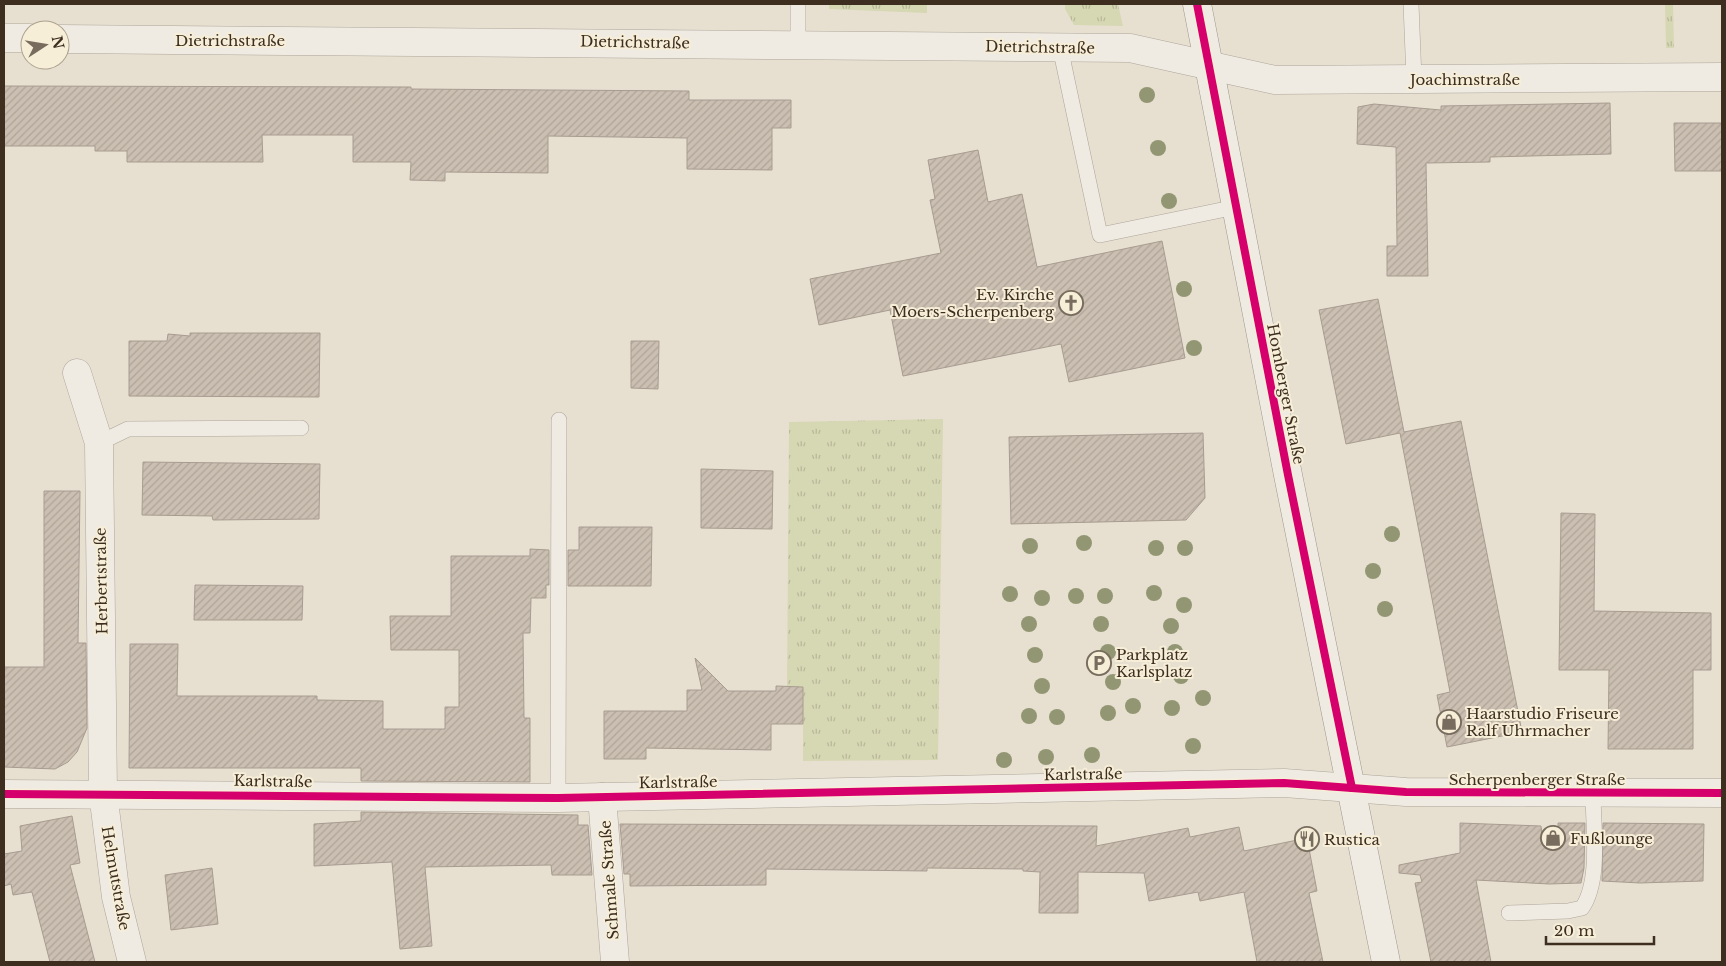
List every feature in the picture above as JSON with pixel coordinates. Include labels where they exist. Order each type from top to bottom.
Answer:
[{"type":"street","name":"Homberger Straße","points":[[1197,4],[1296,515],[1386,962]]},
{"type":"street","points":[[4,38],[20,38]]},
{"type":"street","name":"Dietrichstraße","points":[[70,39],[1130,48],[1208,65]]},
{"type":"street","name":"Joachimstraße","points":[[1208,65],[1275,80],[1722,77]]},
{"type":"street","name":"Herbertstraße","points":[[77,373],[100,443],[103,793]]},
{"type":"street","name":"Karlstraße","points":[[4,794],[103,793],[558,798],[1284,783],[1352,788]]},
{"type":"street","name":"Scherpenberger Straße","points":[[1352,788],[1406,792],[1722,793]]},
{"type":"street","name":"Helmutstraße","points":[[103,793],[116,898],[132,962]]},
{"type":"street","name":"Schmale Straße","points":[[602,797],[615,962]]},
{"type":"lane","points":[[798,4],[798,44]]},
{"type":"lane","points":[[1411,4],[1414,79]]},
{"type":"lane","points":[[1060,47],[1100,235],[1236,207]]},
{"type":"lane","points":[[558,798],[560,420]]},
{"type":"lane","points":[[100,443],[128,429],[301,428]]},
{"type":"lane","points":[[1509,913],[1568,912],[1582,908],[1589,898],[1594,859],[1593,792]]},
{"type":"green space","points":[[829,4],[927,4],[927,13],[829,9]]},
{"type":"green space","points":[[1065,4],[1118,4],[1123,26],[1074,25],[1065,9]]},
{"type":"green space","points":[[1665,4],[1673,4],[1674,48],[1666,48]]},
{"type":"green space","points":[[943,419],[938,760],[803,761],[803,687],[787,687],[789,422]]},
{"type":"building","points":[[4,86],[411,87],[411,89],[689,91],[689,100],[791,100],[791,128],[772,128],[772,170],[687,169],[687,138],[548,136],[548,173],[445,172],[445,181],[410,180],[411,162],[353,162],[353,135],[262,135],[263,162],[127,162],[127,151],[95,151],[95,146],[4,146]]},
{"type":"building","points":[[1610,103],[1611,154],[1490,157],[1490,162],[1426,163],[1428,276],[1387,276],[1387,246],[1397,246],[1396,147],[1357,144],[1358,107],[1374,104],[1441,110],[1441,106]]},
{"type":"building","points":[[1674,123],[1722,123],[1722,171],[1675,171]]},
{"type":"building","points":[[978,150],[988,202],[1022,194],[1037,267],[1162,241],[1185,358],[1069,382],[1061,344],[903,376],[890,310],[819,325],[810,279],[941,253],[930,200],[935,199],[928,160]]},
{"type":"building","points":[[1378,299],[1404,432],[1461,421],[1522,732],[1447,747],[1437,695],[1450,692],[1400,433],[1346,444],[1319,310]]},
{"type":"building","points":[[190,333],[320,333],[319,397],[129,396],[129,341],[167,341],[168,334],[190,336]]},
{"type":"building","points":[[631,341],[659,341],[658,389],[631,388]]},
{"type":"building","points":[[1203,433],[1205,498],[1186,520],[1011,524],[1009,437]]},
{"type":"building","points":[[143,462],[320,464],[319,519],[213,520],[212,516],[142,515]]},
{"type":"building","points":[[701,469],[773,471],[772,529],[701,528]]},
{"type":"building","points":[[44,491],[80,491],[78,643],[86,643],[87,728],[77,752],[68,762],[55,769],[4,767],[4,667],[44,667]]},
{"type":"building","points":[[1561,513],[1595,514],[1594,611],[1711,613],[1711,670],[1693,670],[1693,749],[1608,749],[1609,670],[1559,670]]},
{"type":"building","points":[[579,527],[652,527],[651,586],[568,586],[568,550],[579,550]]},
{"type":"building","points":[[530,549],[549,550],[549,585],[546,585],[546,598],[531,598],[530,633],[523,633],[524,718],[530,718],[530,782],[361,781],[361,768],[129,768],[130,644],[178,644],[177,696],[317,696],[317,700],[383,701],[383,729],[445,729],[445,707],[459,707],[459,650],[391,650],[390,616],[451,616],[451,556],[530,556]]},
{"type":"building","points":[[195,585],[303,586],[302,620],[194,620]]},
{"type":"building","points":[[695,658],[728,691],[776,691],[776,686],[803,687],[803,724],[771,724],[771,750],[646,748],[646,759],[604,759],[604,711],[687,711],[687,690],[702,690]]},
{"type":"building","points":[[361,812],[578,815],[578,825],[588,825],[592,875],[552,875],[551,865],[425,867],[432,946],[400,949],[392,862],[314,866],[314,824],[361,821]]},
{"type":"building","points":[[72,816],[80,863],[70,865],[95,962],[50,962],[32,892],[13,895],[11,884],[4,886],[4,854],[22,851],[20,826]]},
{"type":"building","points":[[1460,823],[1541,826],[1542,834],[1558,832],[1558,823],[1585,823],[1584,868],[1581,883],[1549,884],[1476,880],[1491,962],[1431,962],[1415,883],[1422,882],[1420,875],[1399,873],[1399,865],[1460,853]]},
{"type":"building","points":[[1603,823],[1704,824],[1703,881],[1640,883],[1602,881]]},
{"type":"building","points":[[620,824],[1097,826],[1096,846],[1188,828],[1190,837],[1239,827],[1244,851],[1307,838],[1317,891],[1309,893],[1323,962],[1257,962],[1244,892],[1200,901],[1198,892],[1149,901],[1144,873],[1078,872],[1078,913],[1039,913],[1040,872],[1023,871],[1023,869],[927,868],[927,871],[766,869],[766,885],[630,886],[630,874],[624,874]]},
{"type":"building","points":[[212,868],[218,924],[171,930],[165,875]]},
{"type":"cycle path","points":[[1197,4],[1288,475],[1352,788]]},
{"type":"cycle path","points":[[4,794],[558,798],[1284,783],[1406,792],[1722,793]]},
{"type":"place","name":"Ev. Kirche Moers-Scherpenberg","points":[[1071,303]]},
{"type":"place","name":"Parkplatz Karlsplatz","points":[[1099,663]]},
{"type":"place","name":"Haarstudio Friseure Ralf Uhrmacher","points":[[1449,722]]},
{"type":"place","name":"Fußlounge","points":[[1553,838]]},
{"type":"place","name":"Rustica","points":[[1307,839]]}]
